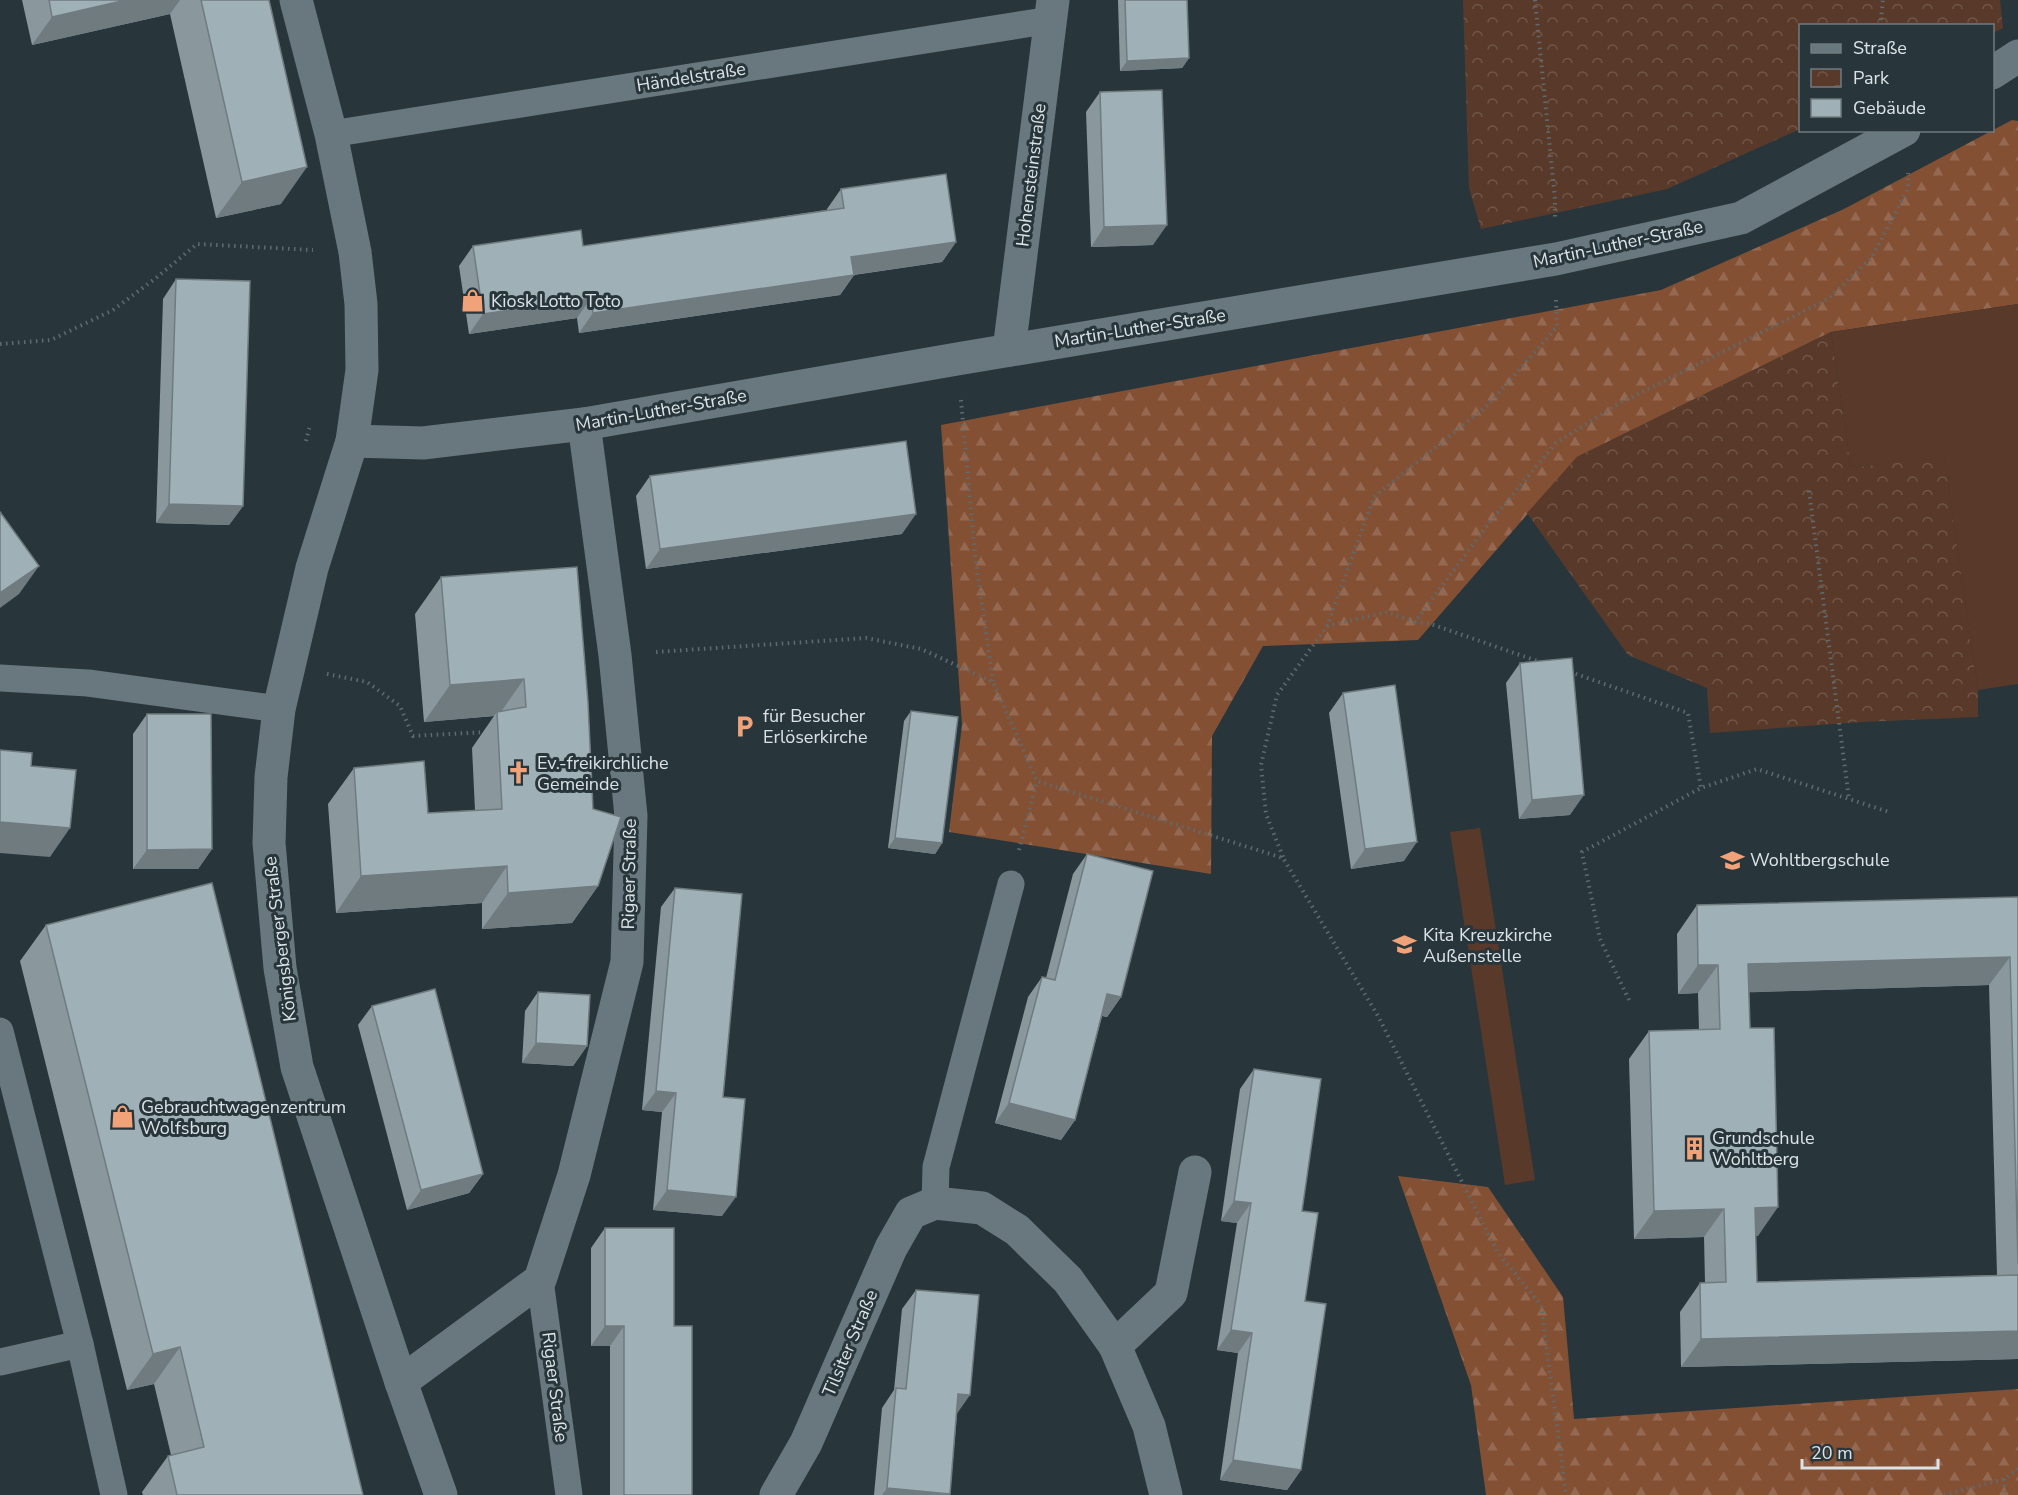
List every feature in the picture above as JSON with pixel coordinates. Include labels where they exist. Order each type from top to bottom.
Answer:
[{"type":"street","points":[[296,0],[331,134],[356,252],[361,304],[362,370],[352,441]]},
{"type":"street","name":"Hohensteinstraße","points":[[1009,350],[1052,10]]},
{"type":"street","points":[[1994,72],[2018,56]]},
{"type":"street","name":"Martin-Luther-Straße","points":[[352,441],[423,443],[584,424],[1009,350],[1556,259],[1741,218],[1900,132]]},
{"type":"street","name":"Rigaer Straße","points":[[540,1280],[574,1175],[627,962],[632,816],[615,655],[584,424]]},
{"type":"street","name":"Königsberger Straße","points":[[352,441],[312,568],[279,709],[271,777],[269,843],[280,968],[297,1067],[401,1382],[441,1495]]},
{"type":"street","points":[[1115,1346],[1171,1293],[1195,1172]]},
{"type":"street","points":[[935,1203],[982,1208],[1017,1230],[1068,1280],[1115,1346],[1149,1426],[1166,1495]]},
{"type":"street","name":"Tilsiter Straße","points":[[776,1495],[806,1443],[891,1248],[911,1213],[935,1203]]},
{"type":"street","points":[[401,1382],[540,1280]]},
{"type":"lane","name":"Händelstraße","points":[[331,134],[1052,10]]},
{"type":"lane","points":[[0,678],[88,683],[279,709]]},
{"type":"lane","points":[[935,1203],[936,1167],[1011,884]]},
{"type":"lane","points":[[0,1031],[80,1344],[114,1495]]},
{"type":"lane","name":"Rigaer Straße","points":[[540,1280],[569,1495]]},
{"type":"lane","points":[[0,1362],[80,1344]]},
{"type":"path","points":[[1535,0],[1555,199],[1557,327],[1488,405],[1374,497],[1327,626],[1277,695],[1261,765],[1266,814],[1283,858],[1378,1016],[1498,1253],[1540,1305],[1566,1495]]},
{"type":"path","points":[[1882,24],[1883,0]]},
{"type":"path","points":[[1415,622],[1489,523],[1556,443],[1618,404],[1828,299],[1872,257],[1908,189],[1908,166]]},
{"type":"path","points":[[0,344],[51,340],[113,310],[197,244],[356,252]]},
{"type":"path","points":[[957,359],[975,555],[993,682],[1037,781],[1011,884]]},
{"type":"path","points":[[305,446],[311,423]]},
{"type":"path","points":[[1809,491],[1849,799]]},
{"type":"path","points":[[1327,626],[1387,612],[1415,622],[1431,624],[1543,663]]},
{"type":"path","points":[[615,655],[866,638],[921,649],[993,682]]},
{"type":"path","points":[[288,666],[367,682],[400,706],[413,736],[489,732]]},
{"type":"path","points":[[1565,671],[1688,713],[1701,788]]},
{"type":"path","points":[[1629,1000],[1600,939],[1582,852],[1701,788],[1757,769],[1889,812]]},
{"type":"path","points":[[1037,781],[1283,858]]},
{"type":"path","points":[[1944,1495],[2004,1479],[2018,1469]]},
{"type":"path","points":[[2004,1479],[2005,1495]]},
{"type":"green space","points":[[1463,0],[2000,0],[2003,28],[1994,32],[1994,24],[1799,24],[1799,129],[1667,189],[1481,229],[1469,188]]},
{"type":"green space","points":[[2012,120],[2018,121],[2018,304],[1831,332],[1577,457],[1418,640],[1263,646],[1212,736],[1211,874],[949,832],[962,725],[941,425],[1661,290],[1844,209],[1989,132],[1994,132],[1994,130]]},
{"type":"green space","points":[[2018,304],[2018,684],[1978,690],[1944,456],[1851,468],[1831,332]]},
{"type":"green space","points":[[1831,332],[1851,468],[1944,455],[1978,690],[1978,717],[1861,722],[1710,733],[1707,688],[1628,655],[1527,513],[1577,457]]},
{"type":"green space","points":[[1480,828],[1535,1180],[1505,1185],[1450,832]]},
{"type":"green space","points":[[1398,1176],[1488,1187],[1563,1297],[1574,1419],[2018,1389],[2018,1495],[1486,1495],[1471,1385]]},
{"type":"building","points":[[49,0],[126,0],[52,17]]},
{"type":"building","points":[[201,0],[269,0],[307,167],[242,182]]},
{"type":"building","points":[[1125,0],[1187,0],[1189,58],[1127,61]]},
{"type":"building","points":[[1162,90],[1167,225],[1104,227],[1100,92]]},
{"type":"building","points":[[946,174],[956,242],[851,257],[854,275],[593,313],[591,298],[483,314],[473,246],[581,230],[583,246],[844,208],[841,189]]},
{"type":"building","points":[[176,279],[250,281],[243,506],[169,504]]},
{"type":"building","points":[[906,441],[916,514],[660,549],[650,476]]},
{"type":"building","points":[[0,512],[39,566],[0,593]]},
{"type":"building","points":[[577,567],[588,702],[593,809],[621,817],[598,886],[508,893],[507,866],[361,876],[354,768],[424,761],[428,813],[502,809],[497,712],[526,707],[524,679],[450,685],[441,577]]},
{"type":"building","points":[[1572,658],[1584,795],[1532,800],[1520,663]]},
{"type":"building","points":[[1395,685],[1417,842],[1365,849],[1343,693]]},
{"type":"building","points":[[911,711],[958,717],[942,843],[895,838]]},
{"type":"building","points":[[147,714],[211,714],[212,849],[147,850]]},
{"type":"building","points":[[0,750],[32,753],[31,766],[76,770],[70,828],[0,822]]},
{"type":"building","points":[[1087,854],[1153,871],[1121,997],[1107,994],[1075,1120],[1009,1103],[1042,977],[1055,980]]},
{"type":"building","points":[[212,883],[363,1495],[177,1495],[168,1456],[204,1447],[180,1347],[153,1354],[46,925]]},
{"type":"building","points":[[675,888],[742,894],[723,1097],[745,1099],[736,1197],[667,1190],[676,1093],[656,1091]]},
{"type":"building","points":[[2018,897],[2018,1264],[2010,957],[1748,964],[1750,1028],[1774,1028],[1778,1207],[1755,1208],[1757,1282],[2018,1275],[2018,1331],[1701,1339],[1700,1283],[1726,1282],[1724,1209],[1654,1211],[1649,1031],[1720,1029],[1718,965],[1698,965],[1697,905]]},
{"type":"building","points":[[435,989],[483,1174],[421,1190],[372,1006]]},
{"type":"building","points":[[538,992],[590,995],[587,1046],[536,1043]]},
{"type":"building","points":[[1254,1069],[1321,1079],[1302,1211],[1318,1213],[1305,1301],[1326,1304],[1301,1470],[1233,1460],[1252,1333],[1231,1330],[1251,1203],[1234,1201]]},
{"type":"building","points":[[605,1228],[674,1228],[674,1326],[692,1326],[692,1495],[624,1495],[624,1326],[605,1326]]},
{"type":"building","points":[[916,1290],[979,1295],[970,1395],[958,1394],[950,1494],[887,1488],[896,1388],[906,1389]]},
{"type":"place","name":"Kiosk Lotto Toto","points":[[473,301]]},
{"type":"place","name":"für Besucher Erlöserkirche","points":[[745,726]]},
{"type":"place","name":"Ev.-freikirchliche Gemeinde","points":[[519,773]]},
{"type":"place","name":"Wohltbergschule","points":[[1732,860]]},
{"type":"place","name":"Kita Kreuzkirche Außenstelle","points":[[1405,945]]},
{"type":"place","name":"Gebrauchtwagenzentrum Wolfsburg","points":[[123,1117]]},
{"type":"place","name":"Grundschule Wohltberg","points":[[1694,1148]]}]
